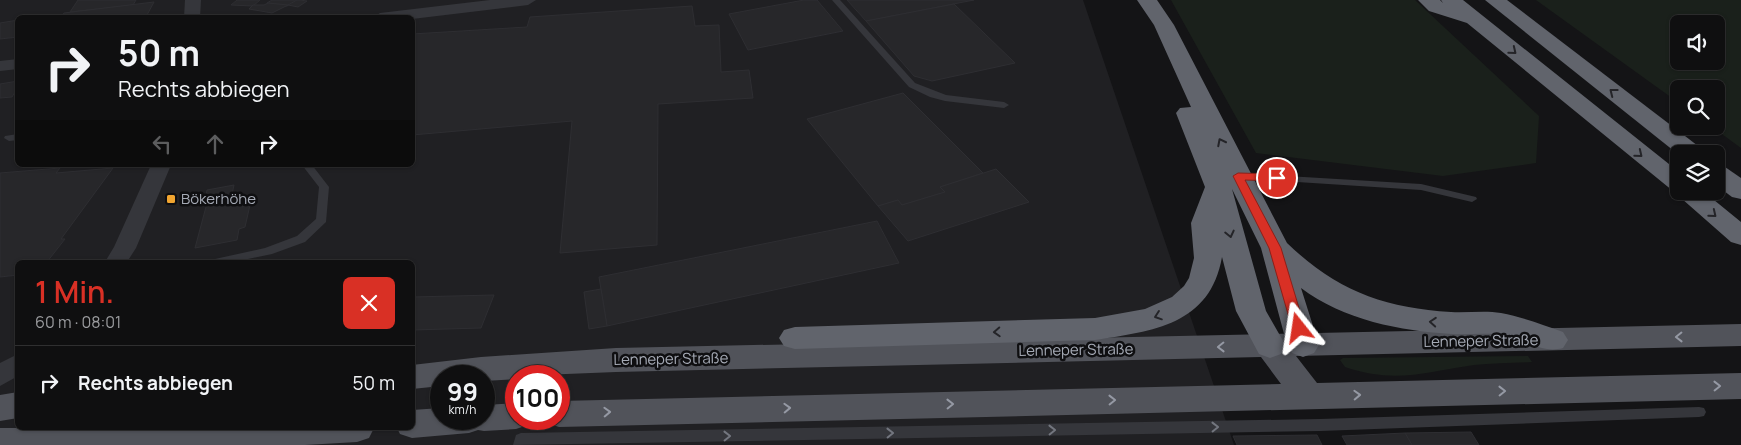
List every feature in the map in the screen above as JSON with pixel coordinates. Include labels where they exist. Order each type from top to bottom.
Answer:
[{"type":"highway","points":[[1132,0],[1151,30],[1228,182],[1275,248],[1290,265],[1330,293],[1373,311],[1406,320],[1465,324],[1499,323],[1552,340]]},
{"type":"highway","points":[[1147,0],[1175,47],[1228,182],[1251,311],[1270,346]]},
{"type":"highway","points":[[1428,0],[1436,7],[1476,20]]},
{"type":"highway","points":[[1451,0],[1670,179]]},
{"type":"highway","points":[[1496,0],[1681,145]]},
{"type":"highway","points":[[1725,179],[1741,191]]},
{"type":"highway","points":[[795,338],[1095,329],[1143,321],[1165,314],[1188,301],[1198,290],[1206,276],[1208,255],[1204,224],[1228,182]]},
{"type":"highway","points":[[1697,200],[1741,236]]},
{"type":"highway","points":[[1275,248],[1303,345]]},
{"type":"main road","name":"Lenneper Straße","points":[[415,377],[481,369],[607,360],[1734,336]]},
{"type":"main road","points":[[748,357],[795,338]]},
{"type":"main road","points":[[1303,345],[1308,396]]},
{"type":"main road","points":[[1270,346],[1308,396]]},
{"type":"main road","points":[[570,414],[1741,386]]},
{"type":"main road","points":[[0,408],[15,405]]},
{"type":"main road","points":[[415,424],[430,422]]},
{"type":"main road","points":[[495,423],[519,433]]},
{"type":"main road","points":[[0,442],[168,439],[323,430]]},
{"type":"street","points":[[192,15],[193,0]]},
{"type":"street","points":[[405,15],[528,0]]},
{"type":"street","points":[[0,66],[15,64]]},
{"type":"street","points":[[117,260],[160,167]]},
{"type":"street","points":[[0,376],[15,365]]},
{"type":"lane","points":[[836,0],[912,85],[937,97],[1004,105]]},
{"type":"lane","points":[[227,260],[268,251],[301,239],[322,220],[324,187],[309,167]]},
{"type":"lane","points":[[1228,182],[1422,187],[1472,200]]},
{"type":"lane","points":[[519,433],[1310,426],[1699,412],[1676,387]]},
{"type":"shaded area","points":[[0,0],[1083,0],[1234,445],[0,445]]},
{"type":"shaded area","points":[[1171,0],[1415,0],[1539,116],[1536,163],[1443,176],[1256,153]]},
{"type":"shaded area","points":[[1536,0],[1741,0],[1741,148],[1723,135],[1725,135],[1725,80],[1670,80],[1670,97]]},
{"type":"shaded area","points":[[1528,356],[1532,362],[1474,365],[1395,376],[1379,375],[1345,367],[1340,360],[1343,358]]},
{"type":"building","points":[[78,0],[136,0],[133,5],[70,12]]},
{"type":"building","points":[[237,0],[260,0],[253,6],[231,5]]},
{"type":"building","points":[[272,0],[297,0],[287,6],[267,3]]},
{"type":"building","points":[[297,0],[307,1],[298,7],[288,5]]},
{"type":"building","points":[[804,0],[817,0],[843,31],[748,50],[729,14]]},
{"type":"building","points":[[847,0],[974,0],[866,21]]},
{"type":"building","points":[[154,2],[147,15],[62,15],[64,13]]},
{"type":"building","points":[[268,3],[288,5],[272,13],[249,9],[253,5]]},
{"type":"building","points":[[954,4],[1015,63],[932,81],[914,76],[866,21]]},
{"type":"building","points":[[692,6],[695,26],[719,25],[721,72],[749,70],[753,98],[658,104],[657,245],[560,253],[572,121],[415,135],[415,34],[527,27],[530,17]]},
{"type":"building","points":[[15,20],[15,37],[0,39],[0,23]]},
{"type":"building","points":[[15,82],[15,92],[12,97],[0,98],[0,84]]},
{"type":"building","points":[[903,93],[983,173],[940,187],[945,192],[902,205],[898,200],[878,206],[807,119]]},
{"type":"building","points":[[60,168],[56,173],[113,168],[61,239],[65,239],[49,260],[15,260],[15,275],[0,277],[0,173]]},
{"type":"building","points":[[996,169],[1029,202],[908,241],[878,206],[898,200],[902,205],[945,192],[940,187]]},
{"type":"building","points":[[234,185],[231,199],[204,204],[207,190]]},
{"type":"building","points":[[245,196],[242,207],[250,205],[245,227],[239,229],[237,240],[195,248],[207,203]]},
{"type":"building","points":[[877,221],[899,263],[607,326],[599,277]]},
{"type":"building","points":[[601,289],[607,326],[589,329],[584,292]]},
{"type":"building","points":[[494,295],[481,328],[415,330],[415,297]]},
{"type":"building","points":[[1471,432],[1479,445],[1412,445],[1405,433]]},
{"type":"building","points":[[1405,433],[1412,445],[1347,445],[1342,436]]},
{"type":"building","points":[[1317,435],[1322,445],[1237,445],[1233,436]]},
{"type":"place","name":"Bökerhöhe","points":[[171,199]]},
{"type":"route","points":[[1277,178],[1238,176],[1275,248],[1299,328]]}]
